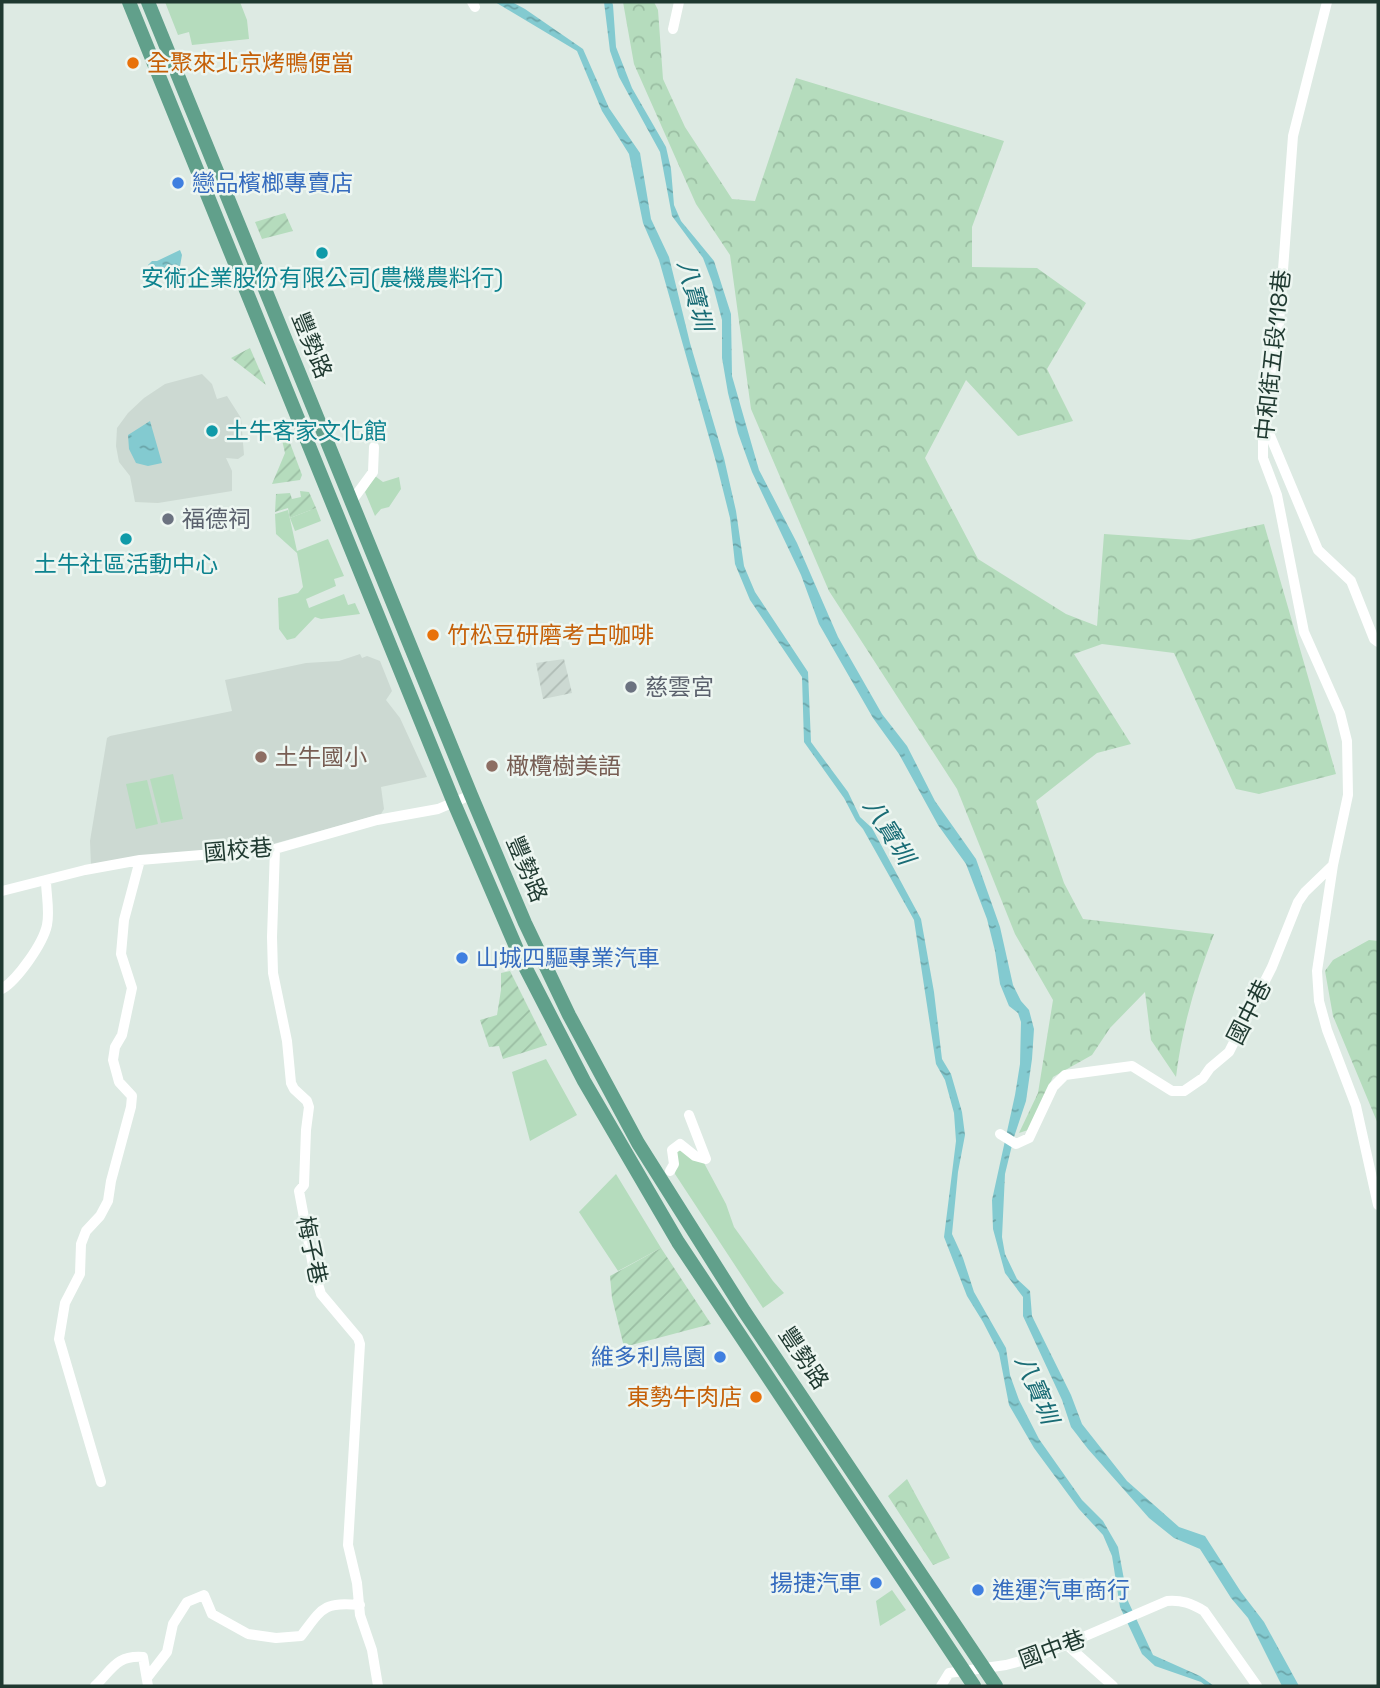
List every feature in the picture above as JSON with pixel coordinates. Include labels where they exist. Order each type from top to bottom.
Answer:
[{"type":"main road","name":"豐勢路","points":[[128,2],[454,803],[523,961],[624,1153],[727,1317],[974,1686]]},
{"type":"main road","name":"豐勢路","points":[[148,2],[471,795],[526,923],[598,1072],[638,1143],[730,1289],[996,1686]]},
{"type":"street","points":[[673,29],[679,2]]},
{"type":"street","name":"中和街五段118巷","points":[[1327,2],[1293,136],[1279,323],[1263,418],[1263,458],[1277,495],[1304,632],[1340,713],[1347,741],[1348,794],[1333,865],[1317,971],[1327,1030],[1356,1106],[1378,1205]]},
{"type":"street","points":[[1263,418],[1318,550],[1351,581],[1374,639],[1378,642]]},
{"type":"street","points":[[351,502],[373,472],[374,447]]},
{"type":"street","name":"國校巷","points":[[2,891],[85,870],[140,860],[275,849],[377,820],[438,809],[471,795]]},
{"type":"street","name":"梅子巷","points":[[275,849],[273,973],[291,1083],[309,1107],[304,1185],[299,1191],[321,1294],[358,1338],[360,1344],[348,1545],[360,1615],[372,1650],[378,1686]]},
{"type":"street","points":[[101,1482],[59,1339],[65,1303],[80,1274],[81,1244],[86,1231],[100,1216],[108,1201],[131,1107],[132,1096],[119,1082],[113,1060],[115,1047],[122,1035],[132,988],[121,954],[124,920],[140,860]]},
{"type":"street","name":"國中巷","points":[[1000,1134],[1016,1144],[1029,1138],[1053,1087],[1065,1075],[1132,1066],[1172,1091],[1184,1091],[1203,1078],[1210,1068],[1229,1052],[1272,967],[1298,902],[1333,865]]},
{"type":"street","points":[[2,989],[12,983],[47,926],[46,880]]},
{"type":"street","points":[[670,1171],[674,1164],[672,1150],[680,1144],[695,1156],[706,1159],[689,1115]]},
{"type":"street","points":[[147,1682],[167,1652],[173,1624],[187,1602],[204,1595],[212,1614],[248,1634],[276,1638],[301,1636],[321,1611],[331,1604],[360,1605]]},
{"type":"street","name":"國中巷","points":[[963,1670],[1006,1665],[1039,1657],[1167,1601],[1180,1600],[1192,1603],[1204,1611],[1257,1686]]},
{"type":"street","points":[[1068,1645],[1112,1686]]},
{"type":"street","points":[[95,1686],[114,1664],[131,1656],[143,1657],[147,1682]]},
{"type":"street","points":[[942,1686],[949,1673],[963,1670]]},
{"type":"shaded area","points":[[202,374],[212,384],[217,399],[227,396],[241,418],[244,455],[238,459],[226,458],[232,471],[232,491],[158,503],[135,502],[130,476],[119,462],[117,428],[144,398],[165,384]]},
{"type":"shaded area","name":"土牛國小","points":[[360,654],[362,658],[367,656],[380,661],[392,691],[386,700],[400,718],[427,777],[381,787],[384,809],[381,814],[273,844],[128,859],[91,866],[90,841],[107,738],[232,711],[225,680],[306,663],[339,661]]},
{"type":"shaded area","points":[[564,659],[572,693],[543,699],[536,663]]},
{"type":"green space","points":[[165,2],[240,2],[247,20],[249,39],[192,45],[189,32],[178,35]]},
{"type":"green space","points":[[623,2],[654,2],[658,10],[663,79],[685,127],[732,199],[755,201],[796,78],[1004,141],[972,227],[972,267],[1037,268],[1086,303],[1047,369],[1073,421],[1018,436],[966,380],[925,458],[978,559],[1066,614],[1097,626],[1104,534],[1190,540],[1264,524],[1336,774],[1259,794],[1236,789],[1174,653],[1102,644],[1074,654],[1131,744],[1097,753],[1036,801],[1064,883],[1083,919],[1214,934],[1190,1004],[1176,1077],[1151,1040],[1145,992],[1110,1028],[1092,1055],[1053,1077],[1028,1130],[1019,1133],[1038,1093],[1053,1000],[1015,934],[957,789],[829,591],[751,409],[730,255],[696,204],[634,64]]},
{"type":"green space","points":[[285,213],[293,231],[262,239],[255,222]]},
{"type":"green space","points":[[250,348],[266,385],[231,358]]},
{"type":"green space","points":[[284,427],[302,475],[300,480],[272,484],[285,453],[280,431]]},
{"type":"green space","points":[[375,476],[383,482],[399,477],[401,489],[389,507],[381,509],[375,516],[365,492]]},
{"type":"green space","points":[[300,491],[309,492],[316,508],[290,518],[288,508],[275,512],[276,494],[290,493],[292,499],[301,497]]},
{"type":"green space","points":[[316,508],[321,521],[295,531],[290,518]]},
{"type":"green space","points":[[288,510],[297,551],[328,539],[344,576],[334,579],[336,586],[306,599],[309,608],[344,594],[348,605],[355,603],[360,614],[321,619],[315,617],[295,638],[287,640],[279,629],[278,598],[298,593],[303,587],[297,553],[276,534],[275,514]]},
{"type":"green space","points":[[173,774],[183,819],[161,823],[150,779]]},
{"type":"green space","points":[[147,780],[158,824],[136,829],[126,784]]},
{"type":"green space","points":[[1369,940],[1378,941],[1378,1124],[1333,1016],[1325,971],[1333,960]]},
{"type":"green space","points":[[510,971],[547,1045],[503,1059],[499,1046],[489,1047],[480,1020],[497,1015],[501,973]]},
{"type":"green space","points":[[546,1059],[577,1115],[530,1141],[512,1072]]},
{"type":"green space","points":[[680,1148],[704,1163],[726,1204],[734,1227],[784,1293],[763,1308],[675,1174],[677,1150]]},
{"type":"green space","points":[[616,1174],[661,1248],[618,1271],[579,1212]]},
{"type":"green space","points":[[661,1248],[711,1324],[624,1347],[612,1298],[610,1276]]},
{"type":"green space","points":[[907,1479],[950,1558],[933,1565],[888,1496]]},
{"type":"green space","points":[[892,1590],[906,1610],[880,1626],[876,1601]]},
{"type":"water","name":"八寶圳","points":[[495,2],[512,2],[583,49],[609,108],[640,153],[651,219],[669,257],[690,343],[724,458],[736,511],[744,566],[755,592],[808,672],[811,742],[848,792],[860,817],[872,828],[921,919],[942,1059],[951,1074],[962,1112],[965,1135],[958,1172],[952,1234],[974,1292],[1006,1348],[1010,1375],[1019,1400],[1039,1439],[1082,1500],[1103,1521],[1118,1547],[1128,1601],[1153,1655],[1200,1676],[1214,1686],[1206,1686],[1155,1666],[1142,1654],[1120,1607],[1112,1556],[1103,1535],[1079,1509],[1034,1448],[1009,1405],[999,1353],[967,1296],[944,1237],[956,1141],[954,1113],[945,1080],[936,1064],[914,920],[844,798],[804,742],[802,677],[750,600],[735,564],[730,518],[716,462],[659,260],[643,223],[629,154],[602,111],[577,51]]},
{"type":"water","name":"八寶圳","points":[[604,2],[612,2],[613,5],[616,47],[632,88],[666,147],[674,205],[681,221],[714,261],[731,314],[732,376],[759,470],[797,543],[838,637],[882,714],[907,746],[935,801],[976,859],[1000,927],[1013,985],[1029,1010],[1034,1029],[1026,1101],[1005,1174],[1002,1237],[1005,1254],[1017,1279],[1030,1291],[1032,1316],[1071,1395],[1082,1424],[1127,1481],[1179,1527],[1205,1536],[1264,1622],[1299,1686],[1282,1686],[1248,1618],[1231,1598],[1200,1549],[1174,1538],[1149,1518],[1071,1427],[1062,1400],[1023,1316],[1023,1297],[1005,1273],[993,1229],[992,1200],[1015,1095],[1020,1064],[1021,1022],[1018,1013],[1009,1006],[1000,984],[987,919],[966,864],[938,825],[899,754],[873,718],[819,624],[801,575],[752,472],[728,393],[722,358],[722,320],[712,282],[703,258],[672,216],[660,152],[619,77],[610,51]]},
{"type":"water","points":[[180,250],[180,266],[167,275],[167,272],[160,271],[158,276],[154,276],[154,270],[148,265],[152,261]]},
{"type":"water","points":[[150,421],[162,463],[148,466],[136,463],[129,449],[128,435]]},
{"type":"place","name":"全聚來北京烤鴨便當","points":[[133,63]]},
{"type":"place","name":"戀品檳榔專賣店","points":[[178,183]]},
{"type":"place","name":"安術企業股份有限公司(農機農料行)","points":[[322,253]]},
{"type":"place","name":"土牛客家文化館","points":[[212,431]]},
{"type":"place","name":"福德祠","points":[[168,519]]},
{"type":"place","name":"土牛社區活動中心","points":[[126,539]]},
{"type":"place","name":"竹松豆研磨考古咖啡","points":[[433,635]]},
{"type":"place","name":"慈雲宮","points":[[631,687]]},
{"type":"place","name":"土牛國小","points":[[261,757]]},
{"type":"place","name":"橄欖樹美語","points":[[492,766]]},
{"type":"place","name":"山城四驅專業汽車","points":[[462,958]]},
{"type":"place","name":"維多利鳥園","points":[[720,1357]]},
{"type":"place","name":"東勢牛肉店","points":[[756,1397]]},
{"type":"place","name":"揚捷汽車","points":[[876,1583]]},
{"type":"place","name":"進運汽車商行","points":[[978,1590]]}]
